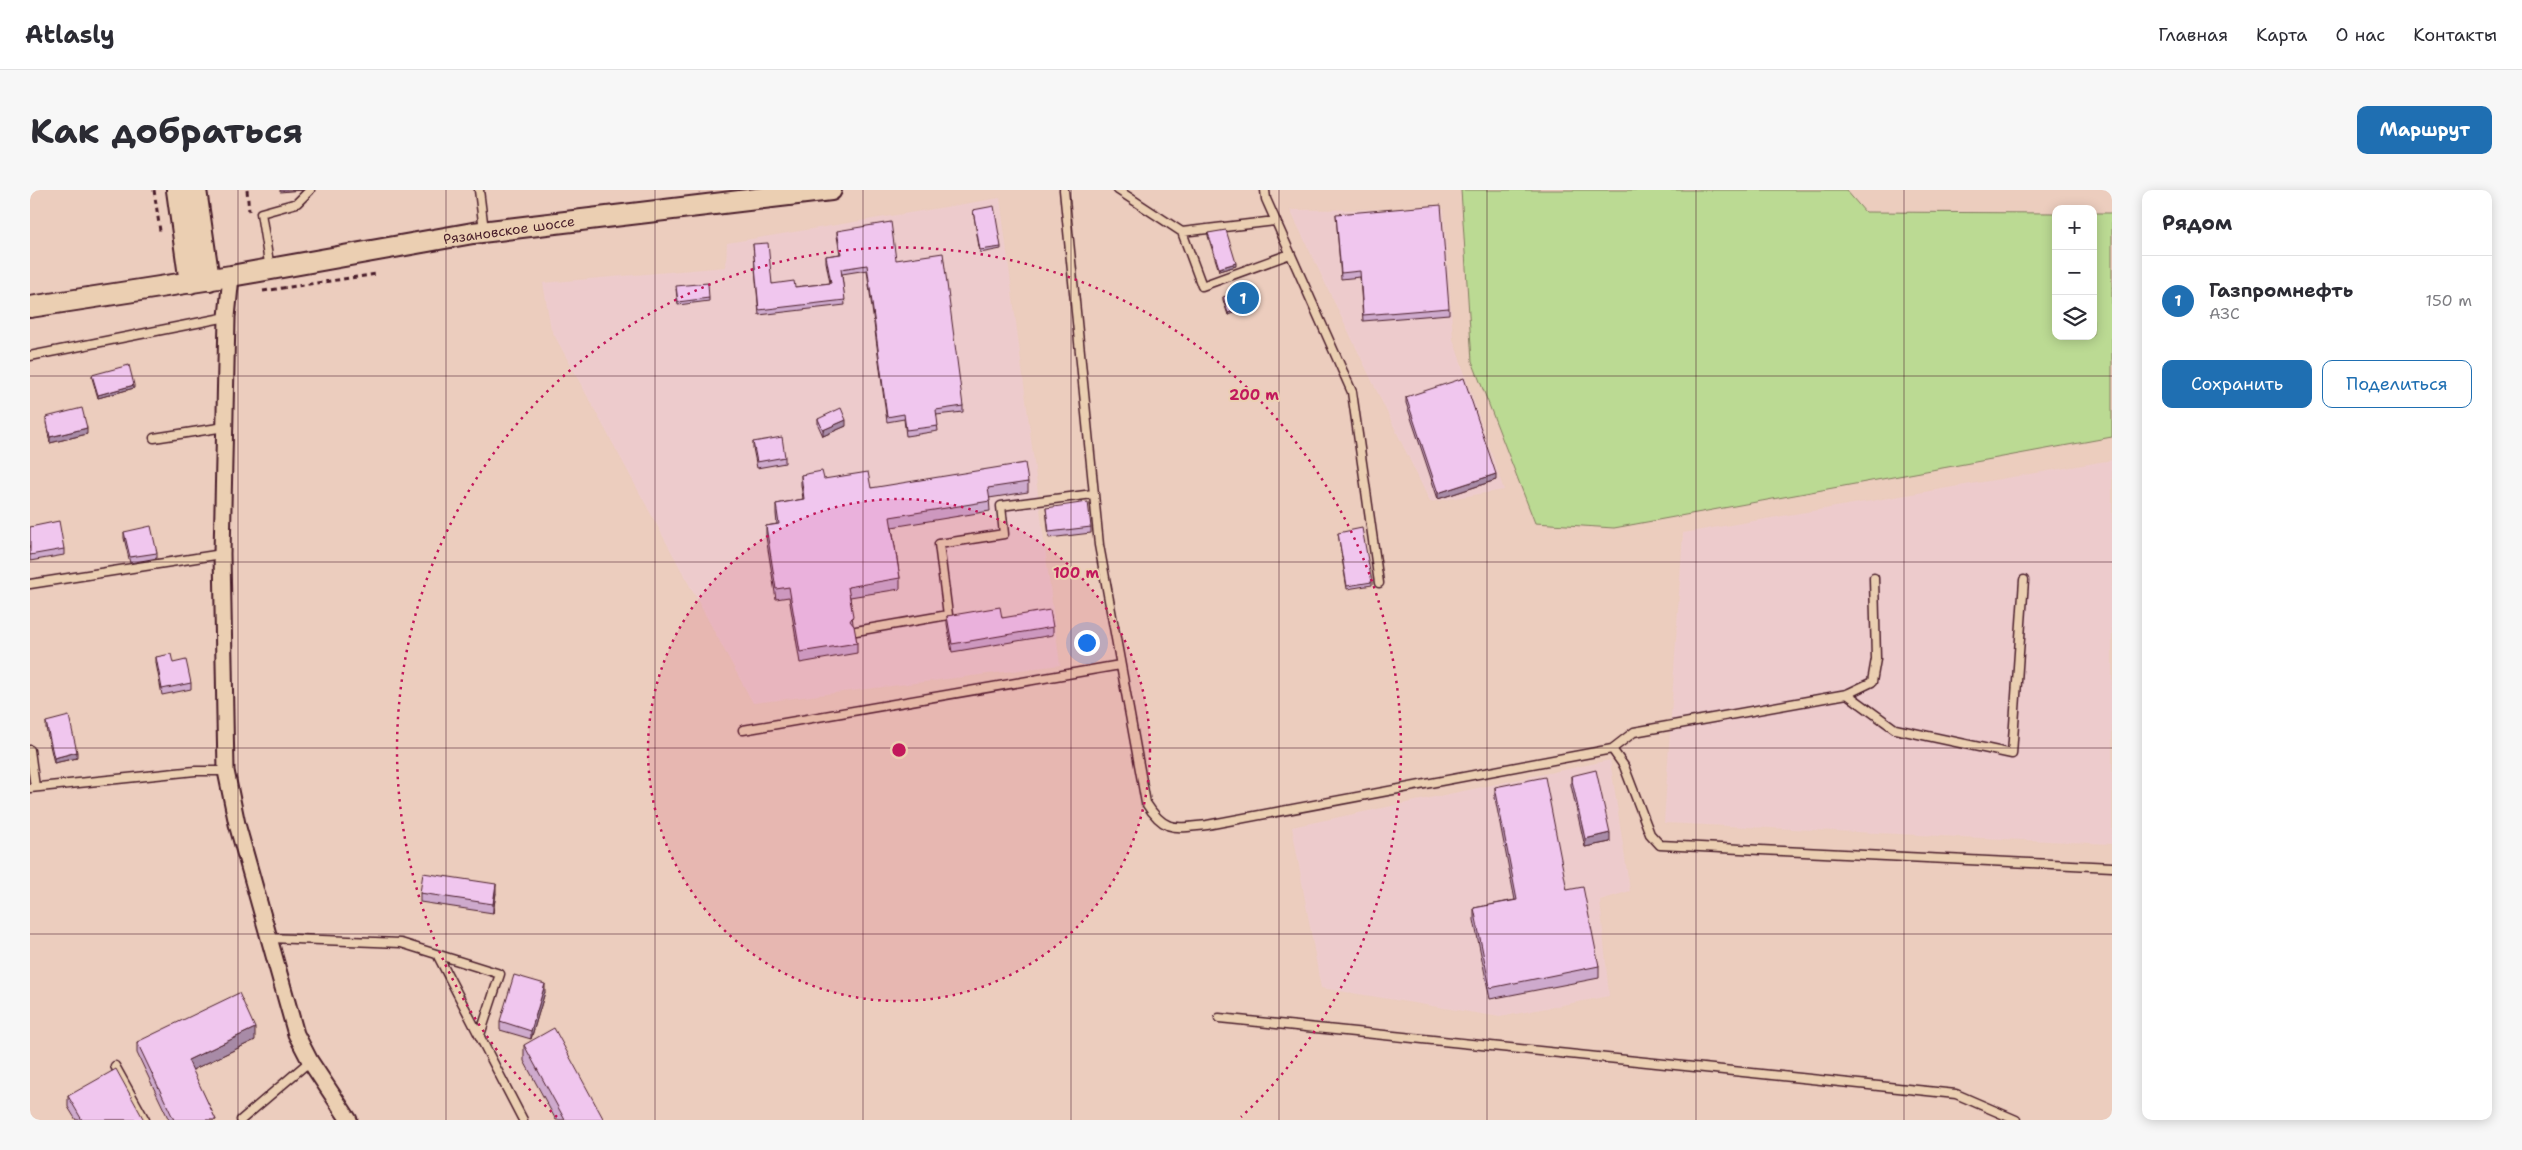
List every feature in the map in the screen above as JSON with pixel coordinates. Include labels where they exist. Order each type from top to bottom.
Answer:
[{"type":"main road","points":[[177,190],[199,281]]},
{"type":"main road","points":[[196,190],[199,281]]},
{"type":"main road","name":"Рязановское шоссе","points":[[30,307],[231,276],[484,232],[831,190]]},
{"type":"street","points":[[231,276],[228,317],[222,554],[226,771],[237,824],[296,1034],[310,1060],[349,1120]]},
{"type":"lane","points":[[270,269],[261,213],[297,203],[310,190]]},
{"type":"lane","points":[[479,190],[484,232]]},
{"type":"lane","points":[[1064,190],[1093,494],[1120,665],[1146,803],[1156,820],[1174,828],[1207,825],[1612,749],[1634,732],[1847,694],[1872,682],[1876,659],[1874,578]]},
{"type":"lane","points":[[1118,190],[1182,232],[1202,286],[1290,254]]},
{"type":"lane","points":[[1265,190],[1266,199],[1275,221],[1352,392],[1379,583]]},
{"type":"lane","points":[[1182,232],[1275,221]]},
{"type":"lane","points":[[30,356],[228,317]]},
{"type":"lane","points":[[154,438],[225,427]]},
{"type":"lane","points":[[856,631],[948,615],[939,544],[1004,534],[1001,506],[1093,494]]},
{"type":"lane","points":[[30,584],[222,554]]},
{"type":"lane","points":[[1847,694],[1895,729],[2012,754],[2024,580]]},
{"type":"lane","points":[[743,730],[1120,665]]},
{"type":"lane","points":[[1612,749],[1624,766],[1650,834],[1660,845],[2112,867]]},
{"type":"lane","points":[[30,750],[32,787],[195,771],[226,771]]},
{"type":"lane","points":[[268,938],[401,943],[500,974],[480,1035]]},
{"type":"lane","points":[[438,956],[523,1120]]},
{"type":"lane","points":[[1219,1018],[1956,1094],[2016,1120]]},
{"type":"lane","points":[[241,1120],[310,1060]]},
{"type":"lane","points":[[116,1066],[145,1120]]},
{"type":"path","points":[[154,190],[160,231]]},
{"type":"path","points":[[247,190],[250,219]]},
{"type":"path","points":[[264,291],[377,274]]},
{"type":"shaded area","points":[[1000,198],[1060,665],[753,703],[551,329],[543,283],[726,267],[727,243]]},
{"type":"shaded area","points":[[1444,209],[1453,339],[1504,490],[1430,502],[1290,210]]},
{"type":"shaded area","points":[[2112,460],[2112,844],[1664,823],[1683,533]]},
{"type":"shaded area","points":[[1610,760],[1630,891],[1600,900],[1609,996],[1500,1017],[1321,988],[1292,827]]},
{"type":"green space","points":[[1461,190],[1846,190],[1865,212],[2052,213],[2052,340],[2097,340],[2097,213],[2112,213],[2112,437],[1614,528],[1535,523],[1472,361]]},
{"type":"building","points":[[1441,205],[1449,308],[1363,315],[1360,271],[1341,273],[1336,214]]},
{"type":"building","points":[[994,206],[1001,247],[980,250],[973,210]]},
{"type":"building","points":[[891,222],[896,260],[943,253],[963,406],[936,410],[938,426],[906,430],[904,414],[887,417],[867,265],[841,269],[845,300],[759,310],[753,244],[768,243],[772,284],[794,281],[795,287],[831,283],[826,256],[841,254],[837,231]]},
{"type":"building","points":[[1226,230],[1236,263],[1219,268],[1208,233]]},
{"type":"building","points":[[708,283],[709,298],[678,302],[676,286]]},
{"type":"building","points":[[1250,287],[1256,303],[1228,313],[1223,297]]},
{"type":"building","points":[[129,365],[134,385],[98,395],[92,375]]},
{"type":"building","points":[[1464,378],[1496,474],[1438,493],[1406,397]]},
{"type":"building","points":[[82,408],[87,428],[50,437],[46,417]]},
{"type":"building","points":[[841,408],[846,420],[823,430],[818,419]]},
{"type":"building","points":[[782,437],[785,457],[757,462],[753,442]]},
{"type":"building","points":[[1025,463],[1028,482],[988,488],[990,501],[890,517],[900,578],[848,587],[853,616],[850,621],[854,626],[857,643],[800,652],[789,587],[776,589],[766,526],[779,524],[776,504],[804,499],[801,475],[822,471],[824,479],[868,472],[871,488]]},
{"type":"building","points":[[1088,502],[1091,527],[1049,532],[1046,508]]},
{"type":"building","points":[[59,521],[64,549],[30,555],[30,527]]},
{"type":"building","points":[[151,526],[157,553],[130,557],[124,532]]},
{"type":"building","points":[[1362,528],[1372,582],[1347,586],[1338,533]]},
{"type":"building","points":[[1000,607],[1002,618],[1050,610],[1053,627],[952,644],[947,616]]},
{"type":"building","points":[[171,654],[173,663],[186,660],[191,683],[162,689],[156,657]]},
{"type":"building","points":[[69,716],[77,752],[54,758],[46,722]]},
{"type":"building","points":[[1596,770],[1610,833],[1585,839],[1571,776]]},
{"type":"building","points":[[1545,777],[1567,890],[1583,887],[1599,966],[1490,988],[1474,908],[1517,900],[1495,787]]},
{"type":"building","points":[[423,873],[496,884],[493,904],[420,893]]},
{"type":"building","points":[[514,975],[545,984],[531,1031],[500,1021]]},
{"type":"building","points":[[239,993],[255,1028],[188,1060],[216,1120],[174,1120],[137,1042]]},
{"type":"building","points":[[554,1028],[604,1120],[565,1120],[524,1045]]},
{"type":"building","points":[[116,1069],[144,1120],[82,1120],[68,1096]]},
{"type":"place","name":"Газпромнефть","points":[[1243,298]]}]
